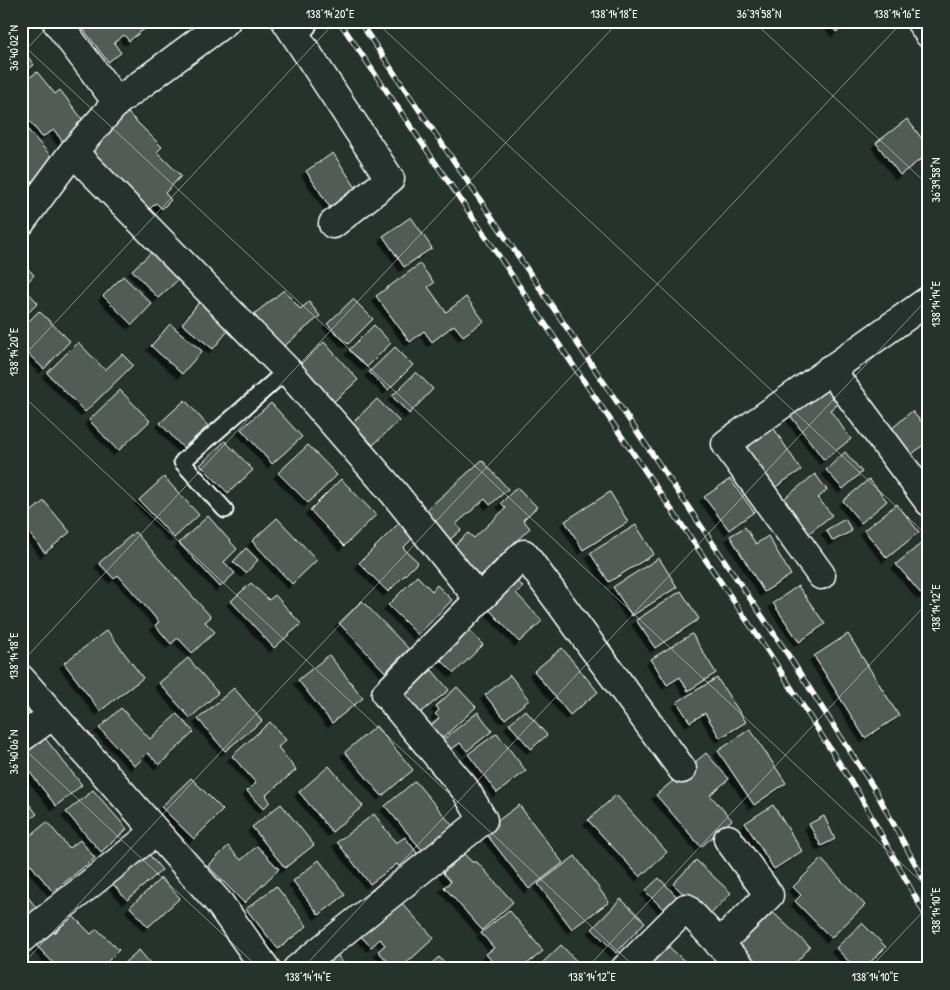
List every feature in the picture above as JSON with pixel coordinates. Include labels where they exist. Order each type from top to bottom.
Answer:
[{"type":"street","points":[[56,21],[117,102]]},
{"type":"street","points":[[25,206],[117,102],[226,21]]},
{"type":"street","points":[[920,21],[929,34]]},
{"type":"street","points":[[298,22],[390,179],[333,224]]},
{"type":"street","points":[[73,152],[287,370],[394,493],[479,599]]},
{"type":"street","points":[[821,575],[726,444],[929,300]]},
{"type":"street","points":[[830,369],[929,502]]},
{"type":"street","points":[[297,969],[483,820],[465,790],[386,694],[524,554],[682,769]]},
{"type":"street","points":[[21,680],[220,904],[263,968]]},
{"type":"street","points":[[21,738],[52,715]]},
{"type":"street","points":[[21,939],[155,832]]},
{"type":"street","points":[[719,944],[769,896],[728,839]]},
{"type":"street","points":[[625,969],[686,908],[743,969]]},
{"type":"lane","points":[[225,510],[182,462],[287,370]]},
{"type":"building","points":[[77,21],[143,21],[147,27],[129,41],[124,35],[114,43],[121,53],[108,62]]},
{"type":"building","points":[[827,21],[851,21],[836,32]]},
{"type":"building","points":[[21,48],[34,65],[21,74]]},
{"type":"building","points":[[37,72],[55,94],[60,90],[86,124],[63,142],[54,130],[42,137],[21,110],[21,84]]},
{"type":"building","points":[[127,112],[162,147],[157,152],[181,176],[165,193],[171,200],[162,209],[156,203],[148,211],[87,151]]},
{"type":"building","points":[[907,119],[929,148],[929,153],[900,175],[876,143]]},
{"type":"building","points":[[22,123],[56,162],[31,183],[21,171]]},
{"type":"building","points":[[333,153],[358,191],[331,209],[306,171]]},
{"type":"building","points":[[411,217],[432,248],[404,267],[383,236]]},
{"type":"building","points":[[153,251],[179,279],[158,298],[132,270]]},
{"type":"building","points":[[21,262],[34,275],[23,287],[38,303],[21,320]]},
{"type":"building","points":[[420,264],[434,283],[428,287],[446,312],[466,297],[484,321],[463,336],[454,325],[432,342],[424,331],[410,342],[376,296]]},
{"type":"building","points":[[123,276],[152,304],[132,325],[103,296]]},
{"type":"building","points":[[284,290],[300,309],[309,302],[320,316],[282,348],[254,314]]},
{"type":"building","points":[[353,299],[373,319],[348,344],[327,324]]},
{"type":"building","points":[[200,301],[232,326],[213,349],[182,324]]},
{"type":"building","points":[[39,311],[70,341],[44,369],[26,352],[21,357],[21,329]]},
{"type":"building","points":[[170,324],[202,351],[182,374],[151,346]]},
{"type":"building","points":[[374,325],[391,343],[367,367],[349,350]]},
{"type":"building","points":[[78,342],[105,370],[122,354],[133,365],[85,412],[47,373]]},
{"type":"building","points":[[324,342],[358,380],[331,404],[298,366]]},
{"type":"building","points":[[395,347],[413,365],[388,390],[369,372]]},
{"type":"building","points":[[416,372],[433,389],[409,414],[392,396]]},
{"type":"building","points":[[823,382],[839,403],[830,410],[851,439],[824,460],[786,410]]},
{"type":"building","points":[[120,390],[150,421],[118,451],[89,420]]},
{"type":"building","points":[[377,399],[399,421],[373,445],[352,423]]},
{"type":"building","points":[[185,400],[208,426],[183,448],[160,423]]},
{"type":"building","points":[[271,403],[302,437],[272,464],[241,429]]},
{"type":"building","points":[[912,411],[929,431],[929,440],[910,456],[889,431]]},
{"type":"building","points":[[771,424],[801,470],[771,490],[741,443]]},
{"type":"building","points":[[225,441],[253,470],[228,493],[200,465]]},
{"type":"building","points":[[308,445],[337,475],[308,503],[278,473]]},
{"type":"building","points":[[845,452],[862,472],[843,489],[826,470]]},
{"type":"building","points":[[482,460],[508,489],[490,505],[485,499],[456,524],[461,530],[447,542],[422,514]]},
{"type":"building","points":[[929,464],[929,479],[922,469]]},
{"type":"building","points":[[815,474],[827,490],[818,498],[832,515],[803,538],[776,505]]},
{"type":"building","points":[[164,477],[199,515],[174,538],[139,500]]},
{"type":"building","points":[[341,479],[376,515],[344,546],[310,510]]},
{"type":"building","points":[[730,479],[754,512],[729,530],[704,497]]},
{"type":"building","points":[[869,479],[887,501],[861,523],[843,501]]},
{"type":"building","points":[[517,487],[537,507],[523,520],[530,528],[479,577],[452,548],[468,533],[474,538],[506,508],[501,503]]},
{"type":"building","points":[[610,492],[628,522],[583,550],[565,521]]},
{"type":"building","points":[[44,501],[70,532],[45,553],[21,523],[21,520]]},
{"type":"building","points":[[897,504],[919,532],[887,558],[864,530]]},
{"type":"building","points":[[407,515],[421,530],[403,548],[418,562],[388,592],[359,563]]},
{"type":"building","points":[[208,516],[237,549],[224,562],[235,573],[220,587],[179,543]]},
{"type":"building","points":[[277,518],[317,560],[292,584],[252,541]]},
{"type":"building","points":[[845,519],[852,531],[833,541],[826,530]]},
{"type":"building","points":[[636,525],[654,554],[609,582],[590,553]]},
{"type":"building","points":[[745,527],[756,544],[768,536],[791,575],[764,592],[730,536]]},
{"type":"building","points":[[135,532],[211,617],[205,622],[215,632],[192,653],[178,638],[171,644],[155,625],[159,622],[118,575],[114,579],[99,563]]},
{"type":"building","points":[[923,542],[929,549],[929,589],[922,595],[896,564]]},
{"type":"building","points":[[246,548],[258,560],[246,573],[233,562]]},
{"type":"building","points":[[659,558],[677,587],[632,616],[613,587]]},
{"type":"building","points":[[417,576],[432,591],[437,585],[452,600],[418,635],[388,605]]},
{"type":"building","points":[[515,578],[523,587],[516,593],[542,621],[519,642],[485,605]]},
{"type":"building","points":[[251,583],[269,600],[275,595],[301,624],[274,648],[231,601]]},
{"type":"building","points":[[798,586],[825,624],[799,642],[773,603]]},
{"type":"building","points":[[681,591],[699,619],[655,648],[636,620]]},
{"type":"building","points":[[362,601],[409,649],[385,672],[339,623]]},
{"type":"building","points":[[465,626],[483,645],[454,673],[435,654]]},
{"type":"building","points":[[107,630],[143,678],[100,711],[64,663]]},
{"type":"building","points":[[692,634],[716,673],[688,691],[680,677],[667,685],[651,659]]},
{"type":"building","points":[[848,634],[899,716],[865,738],[814,656]]},
{"type":"building","points":[[562,648],[598,692],[570,715],[534,671]]},
{"type":"building","points":[[329,655],[363,698],[332,723],[298,680]]},
{"type":"building","points":[[188,658],[218,693],[190,718],[159,683]]},
{"type":"building","points":[[432,670],[449,690],[419,714],[403,694]]},
{"type":"building","points":[[510,675],[529,700],[505,719],[485,695]]},
{"type":"building","points":[[717,678],[746,722],[720,738],[705,713],[690,722],[677,702]]},
{"type":"building","points":[[457,687],[476,707],[437,743],[425,731],[439,718],[435,714],[439,710],[436,706]]},
{"type":"building","points":[[234,688],[262,721],[225,751],[198,719]]},
{"type":"building","points":[[21,697],[32,710],[21,718]]},
{"type":"building","points":[[121,708],[150,739],[177,714],[194,732],[159,765],[148,753],[135,766],[99,728]]},
{"type":"building","points":[[525,710],[547,735],[531,749],[509,724]]},
{"type":"building","points":[[478,712],[492,731],[467,751],[460,743],[448,752],[440,742]]},
{"type":"building","points":[[270,722],[286,740],[278,747],[296,770],[266,795],[270,802],[263,809],[247,791],[256,783],[232,756]]},
{"type":"building","points":[[376,726],[413,770],[382,796],[345,752]]},
{"type":"building","points":[[750,729],[786,783],[754,805],[718,751]]},
{"type":"building","points":[[41,733],[82,785],[56,806],[21,761],[21,749]]},
{"type":"building","points":[[497,733],[526,771],[497,793],[468,754]]},
{"type":"building","points":[[706,753],[729,779],[710,795],[732,820],[701,847],[656,795]]},
{"type":"building","points":[[329,766],[363,806],[332,832],[299,792]]},
{"type":"building","points":[[191,778],[223,810],[194,839],[161,807]]},
{"type":"building","points":[[415,781],[457,831],[427,856],[385,806]]},
{"type":"building","points":[[93,790],[127,829],[101,852],[66,812]]},
{"type":"building","points":[[21,794],[37,814],[21,826]]},
{"type":"building","points":[[616,795],[667,852],[640,877],[588,820]]},
{"type":"building","points":[[281,804],[314,845],[285,868],[252,827]]},
{"type":"building","points":[[519,805],[563,863],[529,889],[484,831]]},
{"type":"building","points":[[773,805],[802,851],[774,869],[745,823]]},
{"type":"building","points":[[374,814],[396,843],[405,837],[420,857],[402,870],[397,864],[370,884],[337,842]]},
{"type":"building","points":[[824,816],[835,839],[821,846],[809,824]]},
{"type":"building","points":[[47,822],[69,848],[80,840],[95,858],[53,892],[21,853],[21,843]]},
{"type":"building","points":[[142,846],[162,870],[127,900],[107,877]]},
{"type":"building","points":[[228,846],[241,860],[257,846],[279,869],[244,903],[208,866]]},
{"type":"building","points":[[464,854],[472,862],[477,862],[513,902],[482,930],[444,887],[451,882],[443,873]]},
{"type":"building","points":[[575,856],[609,902],[572,929],[538,884]]},
{"type":"building","points":[[821,859],[865,905],[831,938],[795,901],[801,895],[793,887]]},
{"type":"building","points":[[319,860],[345,895],[319,915],[293,881]]},
{"type":"building","points":[[696,860],[731,893],[708,917],[673,884]]},
{"type":"building","points":[[161,878],[180,898],[148,927],[130,907]]},
{"type":"building","points":[[659,878],[678,898],[665,911],[645,891]]},
{"type":"building","points":[[276,886],[307,926],[278,949],[246,909]]},
{"type":"building","points":[[21,888],[38,910],[21,923]]},
{"type":"building","points":[[398,899],[434,938],[400,969],[395,969],[378,951],[385,945],[380,939],[371,947],[356,931]]},
{"type":"building","points":[[621,899],[645,922],[616,953],[592,929]]},
{"type":"building","points":[[766,906],[810,947],[790,969],[764,969],[734,940]]},
{"type":"building","points":[[509,910],[543,951],[521,969],[498,969],[486,954],[494,948],[481,933]]},
{"type":"building","points":[[72,915],[91,934],[97,929],[119,950],[100,969],[59,969],[35,944],[51,929],[55,933]]},
{"type":"building","points":[[862,923],[886,947],[863,969],[856,969],[836,948]]},
{"type":"building","points":[[666,944],[693,969],[643,969]]},
{"type":"building","points":[[561,945],[584,969],[536,969]]},
{"type":"building","points":[[139,950],[155,969],[117,969]]},
{"type":"building","points":[[334,951],[348,969],[311,969]]},
{"type":"building","points":[[439,957],[449,969],[425,969]]},
{"type":"railway","points":[[339,21],[769,653],[859,794],[929,922]]},
{"type":"railway","points":[[359,21],[783,647],[875,790],[929,889]]}]
